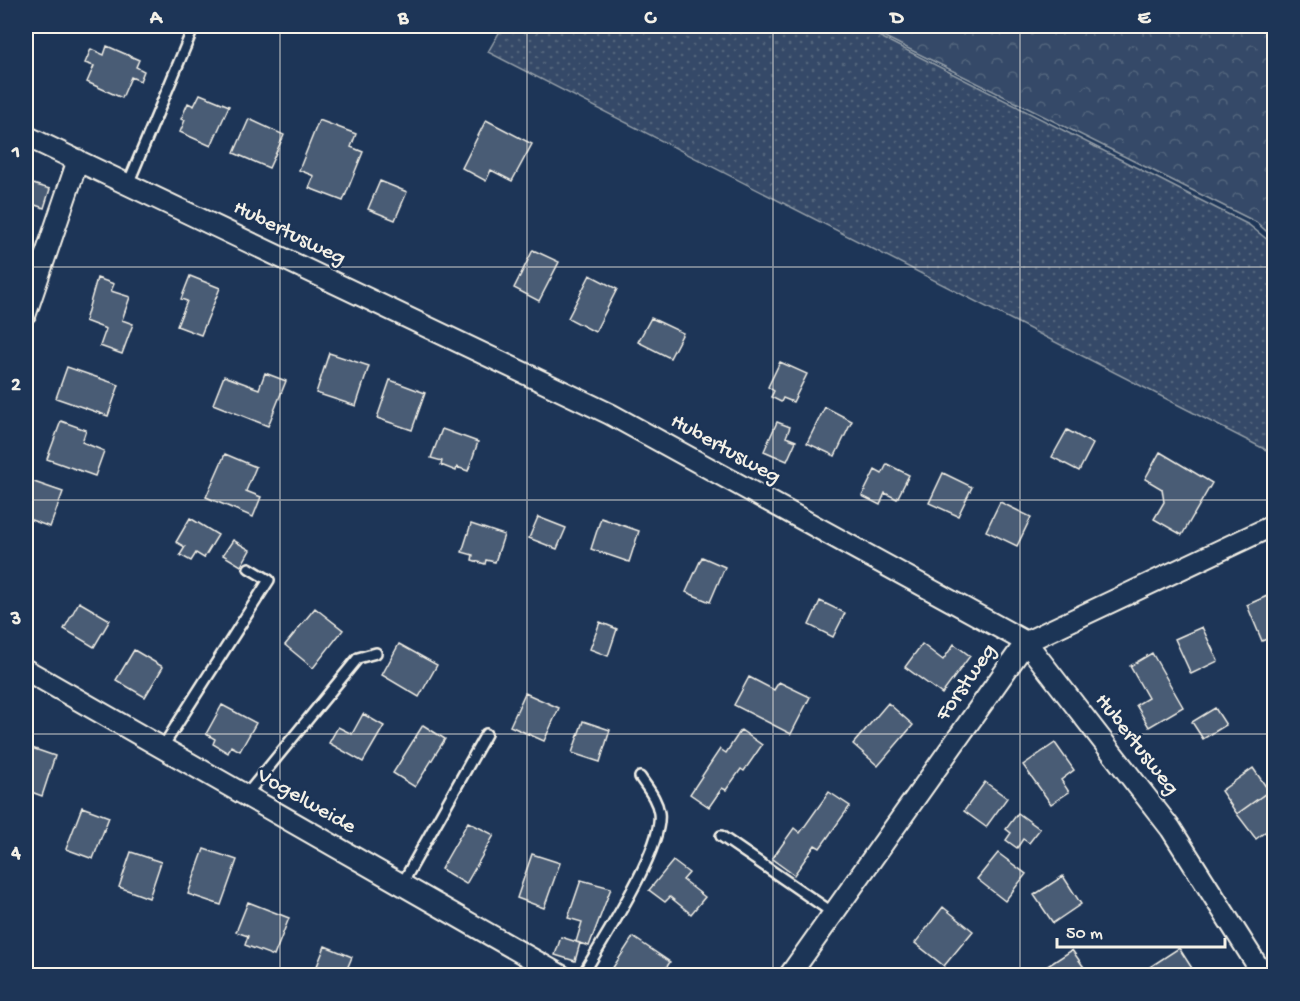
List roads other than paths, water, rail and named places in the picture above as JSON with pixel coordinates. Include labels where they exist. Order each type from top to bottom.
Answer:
[{"type":"street","name":"Hubertusweg","points":[[26,136],[610,414],[1026,642],[1171,829],[1264,975]]},
{"type":"street","points":[[26,313],[78,160]]},
{"type":"street","name":"Forstweg","points":[[789,975],[1026,642],[1275,525]]},
{"type":"street","name":"Vogelweide","points":[[26,670],[562,975]]},
{"type":"lane","points":[[128,184],[194,26]]},
{"type":"lane","points":[[162,748],[270,580],[249,568]]},
{"type":"lane","points":[[246,795],[358,658],[376,653]]},
{"type":"lane","points":[[402,884],[486,734]]},
{"type":"lane","points":[[582,975],[634,886],[654,844],[660,816],[655,797],[640,777]]},
{"type":"lane","points":[[721,836],[833,913]]}]
